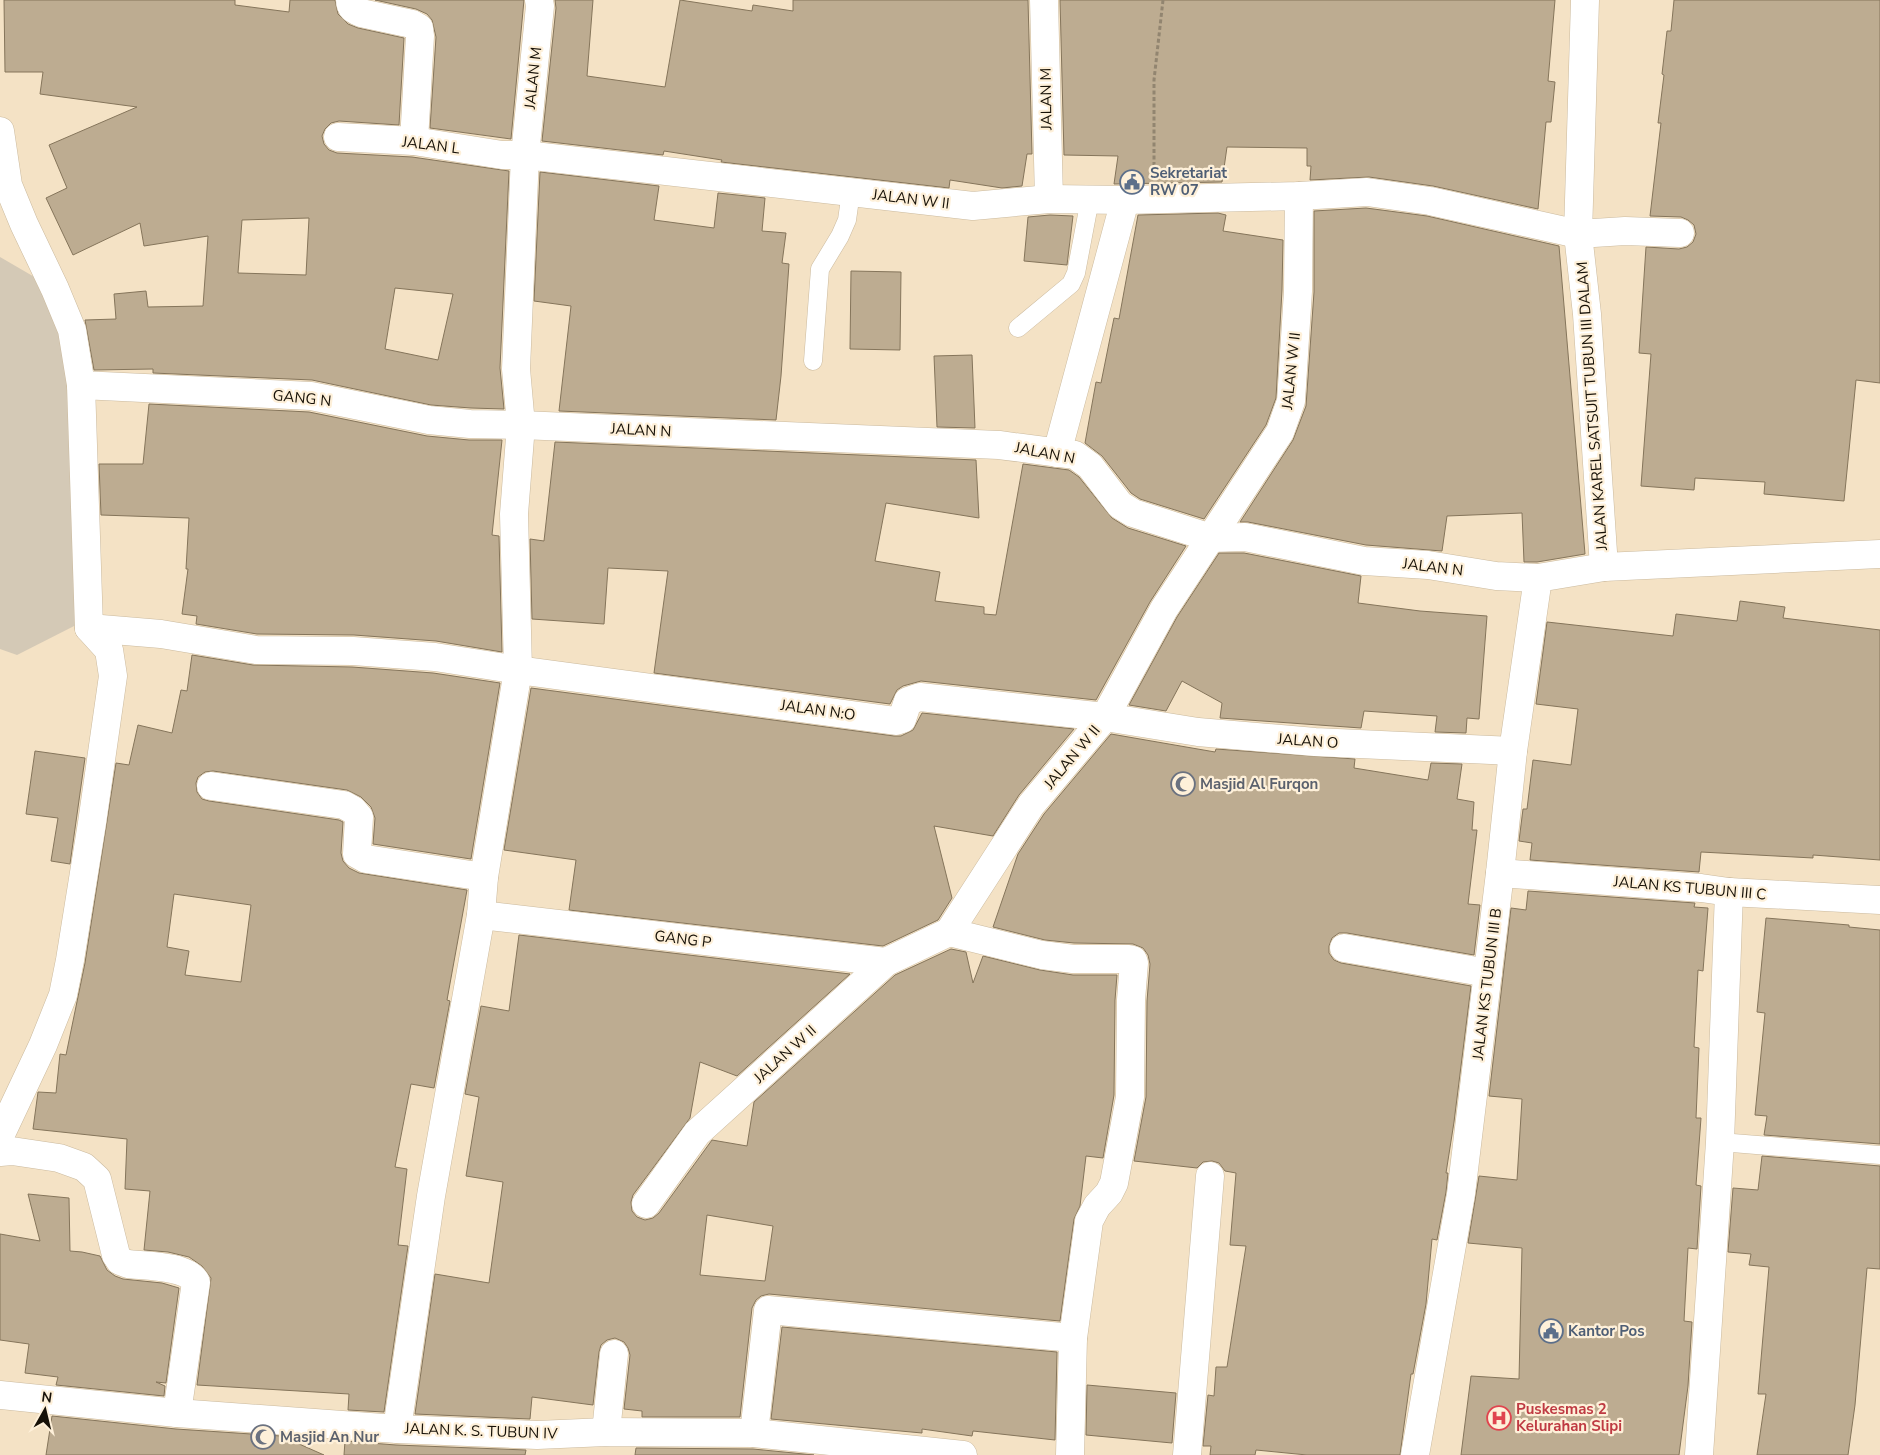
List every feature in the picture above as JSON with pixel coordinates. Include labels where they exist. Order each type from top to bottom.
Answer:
[{"type":"street","points":[[350,0],[353,10],[412,24],[419,28],[414,142]]},
{"type":"street","name":"JALAN M","points":[[397,1429],[431,1196],[481,915],[484,877],[518,670],[514,514],[521,425],[516,370],[524,155],[540,6],[539,0]]},
{"type":"street","name":"JALAN M","points":[[1044,0],[1049,199]]},
{"type":"street","name":"JALAN KAREL SATSUIT TUBUN III DALAM","points":[[1585,0],[1578,234],[1587,314],[1604,567],[1880,554]]},
{"type":"street","points":[[0,131],[8,185],[72,330],[81,384],[89,628],[108,650],[113,676],[92,823],[63,995],[44,1045],[0,1136]]},
{"type":"street","name":"JALAN L","points":[[338,137],[414,142],[502,155],[524,155]]},
{"type":"street","name":"JALAN W II","points":[[524,155],[973,206],[1049,199],[1126,200],[1299,196],[1367,192],[1430,201],[1578,234],[1625,231],[1680,233]]},
{"type":"street","name":"JALAN W II","points":[[646,1204],[697,1133],[886,962],[949,932],[1031,805],[1105,718],[1164,609],[1280,432],[1288,413],[1291,401],[1298,291],[1299,196]]},
{"type":"street","points":[[1057,453],[1126,200]]},
{"type":"street","name":"GANG N","points":[[81,384],[311,396],[429,420],[470,424],[521,425]]},
{"type":"street","name":"JALAN N","points":[[521,425],[999,445],[1075,455],[1090,466],[1120,505],[1133,513],[1211,538],[1245,537],[1364,561],[1428,565],[1496,576],[1538,578]]},
{"type":"street","points":[[1538,578],[1604,567]]},
{"type":"street","name":"JALAN KS TUBUN III B","points":[[1415,1455],[1461,1194],[1513,752],[1538,578]]},
{"type":"street","points":[[89,628],[161,634],[256,650],[353,651],[435,657],[518,670]]},
{"type":"street","name":"JALAN N:O","points":[[518,670],[896,720],[902,719],[908,701],[920,697],[1105,718]]},
{"type":"street","name":"JALAN O","points":[[1105,718],[1198,732],[1315,742],[1513,752]]},
{"type":"street","points":[[211,786],[344,805],[360,817],[357,854],[360,856],[366,859],[484,877]]},
{"type":"street","name":"JALAN KS TUBUN III C","points":[[1500,873],[1701,888],[1729,892],[1880,900]]},
{"type":"street","points":[[1699,1455],[1720,1142],[1729,892]]},
{"type":"street","name":"GANG P","points":[[481,915],[886,962]]},
{"type":"street","points":[[949,932],[1042,955],[1073,959],[1129,959],[1133,960],[1134,963],[1131,1000],[1130,1097],[1114,1183],[1110,1193],[1097,1206],[1089,1221],[1073,1338],[1070,1455]]},
{"type":"street","points":[[1344,948],[1488,973]]},
{"type":"street","points":[[0,1152],[12,1151],[59,1158],[84,1168],[97,1179],[116,1255],[120,1261],[128,1264],[182,1270],[193,1276],[196,1282],[177,1413]]},
{"type":"street","points":[[1187,1455],[1210,1176]]},
{"type":"street","points":[[754,1433],[768,1310],[1073,1338]]},
{"type":"street","points":[[606,1432],[614,1354]]},
{"type":"street","name":"JALAN K. S. TUBUN IV","points":[[0,1395],[177,1413],[397,1429],[539,1445],[606,1432],[754,1433],[963,1455]]},
{"type":"lane","points":[[813,361],[820,269],[840,236],[847,220],[852,192]]},
{"type":"lane","points":[[1018,328],[1072,284],[1076,273],[1090,199]]},
{"type":"lane","points":[[1720,1142],[1880,1156]]},
{"type":"path","points":[[1154,199],[1152,118],[1154,80],[1163,0]]},
{"type":"shaded area","points":[[0,257],[55,289],[72,330],[82,622],[17,655],[0,649]]},
{"type":"building","points":[[4,0],[235,0],[235,5],[289,12],[290,0],[335,0],[338,14],[348,24],[404,38],[399,125],[339,121],[331,123],[325,129],[322,136],[324,144],[329,150],[337,153],[412,157],[509,171],[500,368],[504,409],[431,405],[312,380],[153,373],[153,369],[94,370],[85,320],[116,319],[114,294],[146,291],[148,307],[203,306],[208,236],[144,246],[140,223],[73,255],[46,198],[67,188],[49,145],[137,107],[40,94],[43,72],[5,72]],"holes":[[[309,218],[306,275],[238,273],[242,220]],[[395,288],[453,294],[438,360],[385,349]]]},
{"type":"building","points":[[375,0],[524,0],[511,139],[430,128],[436,37],[432,20],[427,14],[416,9]]},
{"type":"building","points":[[555,0],[593,0],[587,76],[665,87],[680,0],[752,11],[753,5],[793,11],[793,0],[1028,0],[1032,154],[1027,154],[1022,186],[1002,188],[950,180],[949,188],[721,162],[722,160],[664,151],[663,155],[542,141],[556,8]]},
{"type":"building","points":[[1060,0],[1555,0],[1548,81],[1555,82],[1551,122],[1546,122],[1538,209],[1433,186],[1369,177],[1310,180],[1311,166],[1307,166],[1307,148],[1227,147],[1222,182],[1114,184],[1118,156],[1064,155]]},
{"type":"building","points":[[1674,0],[1880,0],[1880,383],[1856,380],[1844,501],[1764,494],[1765,482],[1695,478],[1694,490],[1641,486],[1651,354],[1639,353],[1646,247],[1679,249],[1687,247],[1693,242],[1696,234],[1694,225],[1681,217],[1650,216],[1661,123],[1658,123],[1664,75],[1662,74],[1667,31],[1671,31]]},
{"type":"building","points":[[540,172],[659,186],[654,220],[714,228],[718,193],[765,198],[762,231],[786,233],[782,263],[789,264],[776,420],[559,411],[571,306],[534,301]]},
{"type":"building","points":[[1366,208],[1427,216],[1559,246],[1585,554],[1537,562],[1524,562],[1522,513],[1447,516],[1442,551],[1366,545],[1240,522],[1293,440],[1306,406],[1314,292],[1314,211]]},
{"type":"building","points":[[1218,213],[1226,215],[1223,231],[1283,240],[1282,290],[1276,398],[1266,425],[1204,519],[1140,499],[1131,493],[1102,456],[1085,443],[1096,382],[1101,383],[1114,318],[1119,319],[1138,215]]},
{"type":"building","points":[[1050,215],[1073,216],[1067,265],[1024,261],[1028,217]]},
{"type":"building","points":[[851,271],[901,272],[900,350],[850,349]]},
{"type":"building","points":[[972,355],[975,428],[937,427],[934,356]]},
{"type":"building","points":[[149,404],[309,412],[427,436],[469,440],[502,440],[492,535],[499,536],[502,652],[436,641],[354,635],[257,634],[196,624],[197,616],[182,614],[188,569],[186,569],[189,518],[101,515],[99,464],[143,464]]},
{"type":"building","points":[[555,442],[976,460],[979,518],[886,503],[875,561],[940,572],[935,601],[984,607],[984,614],[996,615],[1023,464],[1069,470],[1079,477],[1112,518],[1128,528],[1186,546],[1150,602],[1096,700],[921,681],[903,686],[897,690],[890,704],[654,673],[668,571],[608,568],[604,624],[532,619],[530,539],[544,541]]},
{"type":"building","points":[[1219,553],[1244,553],[1361,576],[1358,603],[1420,611],[1487,616],[1479,719],[1467,718],[1466,733],[1435,732],[1437,716],[1364,711],[1361,728],[1220,718],[1222,703],[1182,681],[1166,711],[1129,705],[1177,617]]},
{"type":"building","points":[[1740,601],[1785,607],[1783,618],[1880,630],[1880,860],[1813,855],[1813,858],[1701,852],[1699,872],[1530,860],[1532,843],[1519,841],[1523,809],[1527,809],[1533,760],[1571,765],[1578,709],[1536,704],[1547,622],[1673,636],[1676,614],[1737,621]]},
{"type":"building","points":[[192,655],[253,665],[352,667],[433,673],[500,683],[471,859],[373,844],[375,818],[371,807],[361,797],[347,790],[213,771],[205,772],[198,777],[196,783],[197,792],[202,799],[209,801],[343,822],[341,853],[343,861],[349,868],[359,873],[467,890],[447,1000],[450,1001],[434,1088],[411,1084],[395,1167],[407,1169],[398,1245],[408,1246],[384,1412],[348,1410],[349,1394],[197,1385],[211,1278],[202,1266],[189,1257],[168,1252],[144,1250],[150,1191],[125,1189],[127,1139],[33,1129],[38,1092],[56,1093],[60,1054],[66,1055],[85,963],[116,763],[129,765],[138,725],[172,733],[181,690],[187,691]],"holes":[[[174,894],[251,905],[241,982],[185,975],[189,951],[167,947]]]},
{"type":"building","points":[[531,688],[894,736],[901,736],[913,730],[922,713],[1074,729],[1019,795],[993,836],[934,826],[952,898],[938,920],[883,946],[569,910],[576,860],[504,850]]},
{"type":"building","points":[[1111,734],[1215,752],[1216,749],[1355,759],[1354,768],[1428,780],[1431,763],[1462,764],[1457,799],[1474,802],[1472,830],[1477,830],[1468,904],[1480,905],[1474,955],[1347,933],[1339,933],[1332,938],[1329,946],[1329,953],[1334,960],[1341,963],[1471,986],[1446,1173],[1448,1173],[1446,1192],[1437,1240],[1432,1239],[1426,1304],[1413,1374],[1411,1374],[1400,1455],[1307,1455],[1256,1450],[1255,1455],[1210,1455],[1211,1446],[1203,1446],[1208,1395],[1214,1396],[1216,1367],[1227,1367],[1246,1246],[1230,1245],[1236,1173],[1225,1171],[1219,1163],[1212,1161],[1203,1162],[1197,1168],[1134,1161],[1146,1097],[1147,1001],[1150,964],[1148,955],[1143,948],[1133,944],[1074,943],[1045,940],[993,927],[1018,854],[1044,814]]},
{"type":"building","points":[[35,751],[85,758],[70,864],[51,861],[58,818],[26,814]]},
{"type":"building","points":[[1528,891],[1695,903],[1694,907],[1708,908],[1703,971],[1698,970],[1694,1047],[1699,1048],[1696,1118],[1701,1118],[1696,1185],[1701,1186],[1697,1249],[1688,1248],[1684,1321],[1692,1322],[1688,1386],[1679,1455],[1461,1455],[1471,1376],[1519,1379],[1522,1248],[1468,1243],[1479,1176],[1517,1180],[1522,1099],[1489,1096],[1511,908],[1526,910]]},
{"type":"building","points":[[1766,918],[1849,925],[1849,927],[1880,930],[1880,1144],[1764,1135],[1767,1116],[1755,1115],[1765,1013],[1757,1012]]},
{"type":"building","points":[[519,935],[850,974],[737,1076],[700,1062],[690,1118],[633,1195],[631,1202],[632,1211],[637,1217],[645,1220],[653,1218],[659,1213],[712,1140],[747,1146],[754,1102],[895,975],[951,949],[966,952],[973,983],[983,956],[1040,970],[1073,975],[1117,975],[1114,1095],[1103,1158],[1086,1156],[1080,1206],[1074,1219],[1060,1321],[769,1294],[761,1296],[756,1300],[752,1308],[740,1417],[642,1417],[642,1411],[624,1409],[630,1355],[624,1342],[615,1338],[607,1340],[601,1345],[593,1405],[532,1397],[530,1419],[415,1414],[435,1274],[489,1283],[503,1182],[466,1176],[479,1097],[465,1094],[481,1006],[509,1011]],"holes":[[[707,1215],[773,1226],[765,1281],[700,1275]]]},
{"type":"building","points":[[1762,1156],[1880,1166],[1880,1269],[1867,1268],[1855,1405],[1848,1455],[1757,1455],[1766,1394],[1758,1394],[1769,1267],[1749,1265],[1751,1254],[1728,1252],[1733,1188],[1758,1190]]},
{"type":"building","points":[[28,1194],[69,1198],[70,1251],[100,1256],[107,1270],[123,1279],[162,1283],[179,1288],[166,1383],[156,1382],[165,1386],[164,1396],[56,1385],[58,1377],[25,1373],[29,1344],[0,1340],[0,1234],[40,1241]]},
{"type":"building","points":[[782,1327],[1057,1352],[1055,1440],[973,1431],[972,1436],[922,1429],[922,1433],[771,1419]]},
{"type":"building","points":[[1087,1385],[1176,1393],[1172,1443],[1086,1435]]},
{"type":"building","points":[[52,1416],[176,1429],[281,1436],[324,1455],[46,1455]]},
{"type":"building","points":[[345,1441],[526,1450],[525,1455],[344,1455]]},
{"type":"building","points":[[636,1448],[753,1449],[814,1455],[635,1455]]},
{"type":"place","name":"Sekretariat RW 07","points":[[1132,182]]},
{"type":"place","name":"Masjid Al Furqon","points":[[1183,784]]},
{"type":"place","name":"Kantor Pos","points":[[1551,1331]]},
{"type":"place","name":"Puskesmas 2 Kelurahan Slipi","points":[[1499,1418]]},
{"type":"place","name":"Masjid An Nur","points":[[263,1437]]}]
